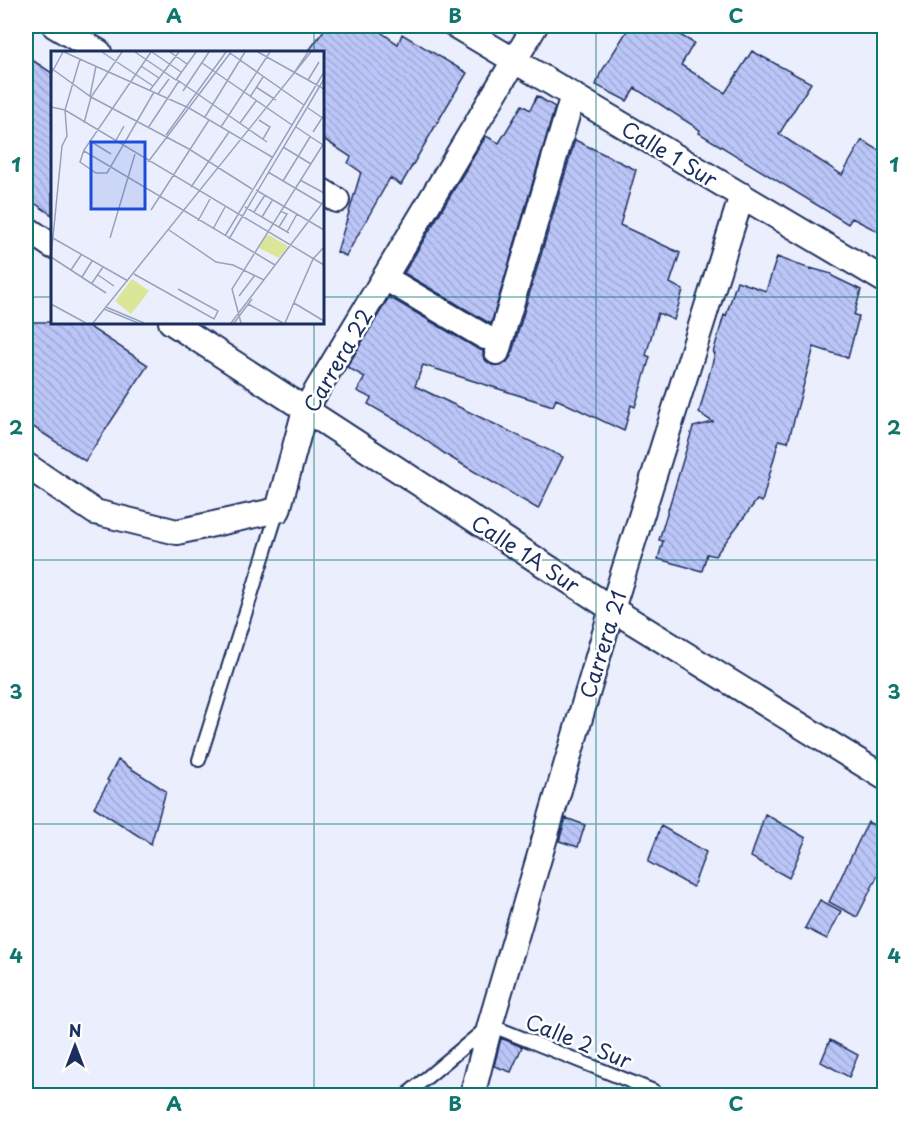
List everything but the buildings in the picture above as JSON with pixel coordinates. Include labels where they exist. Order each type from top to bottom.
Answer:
[{"type":"street","points":[[55,26],[97,51]]},
{"type":"street","name":"Calle 1 Sur","points":[[456,26],[885,280]]},
{"type":"street","name":"Carrera 22","points":[[278,510],[305,410],[536,26]]},
{"type":"street","points":[[385,278],[491,344],[573,95]]},
{"type":"street","name":"Carrera 21","points":[[472,1095],[490,1025],[612,609],[742,195]]},
{"type":"street","points":[[26,228],[51,245]]},
{"type":"street","name":"Calle 1A Sur","points":[[174,324],[612,609],[885,777]]},
{"type":"street","points":[[26,465],[95,512],[177,532],[278,510]]},
{"type":"lane","name":"Carrera 22","points":[[199,760],[278,510]]},
{"type":"lane","name":"Calle 2 Sur","points":[[490,1025],[654,1091]]},
{"type":"lane","points":[[408,1095],[490,1025]]}]
